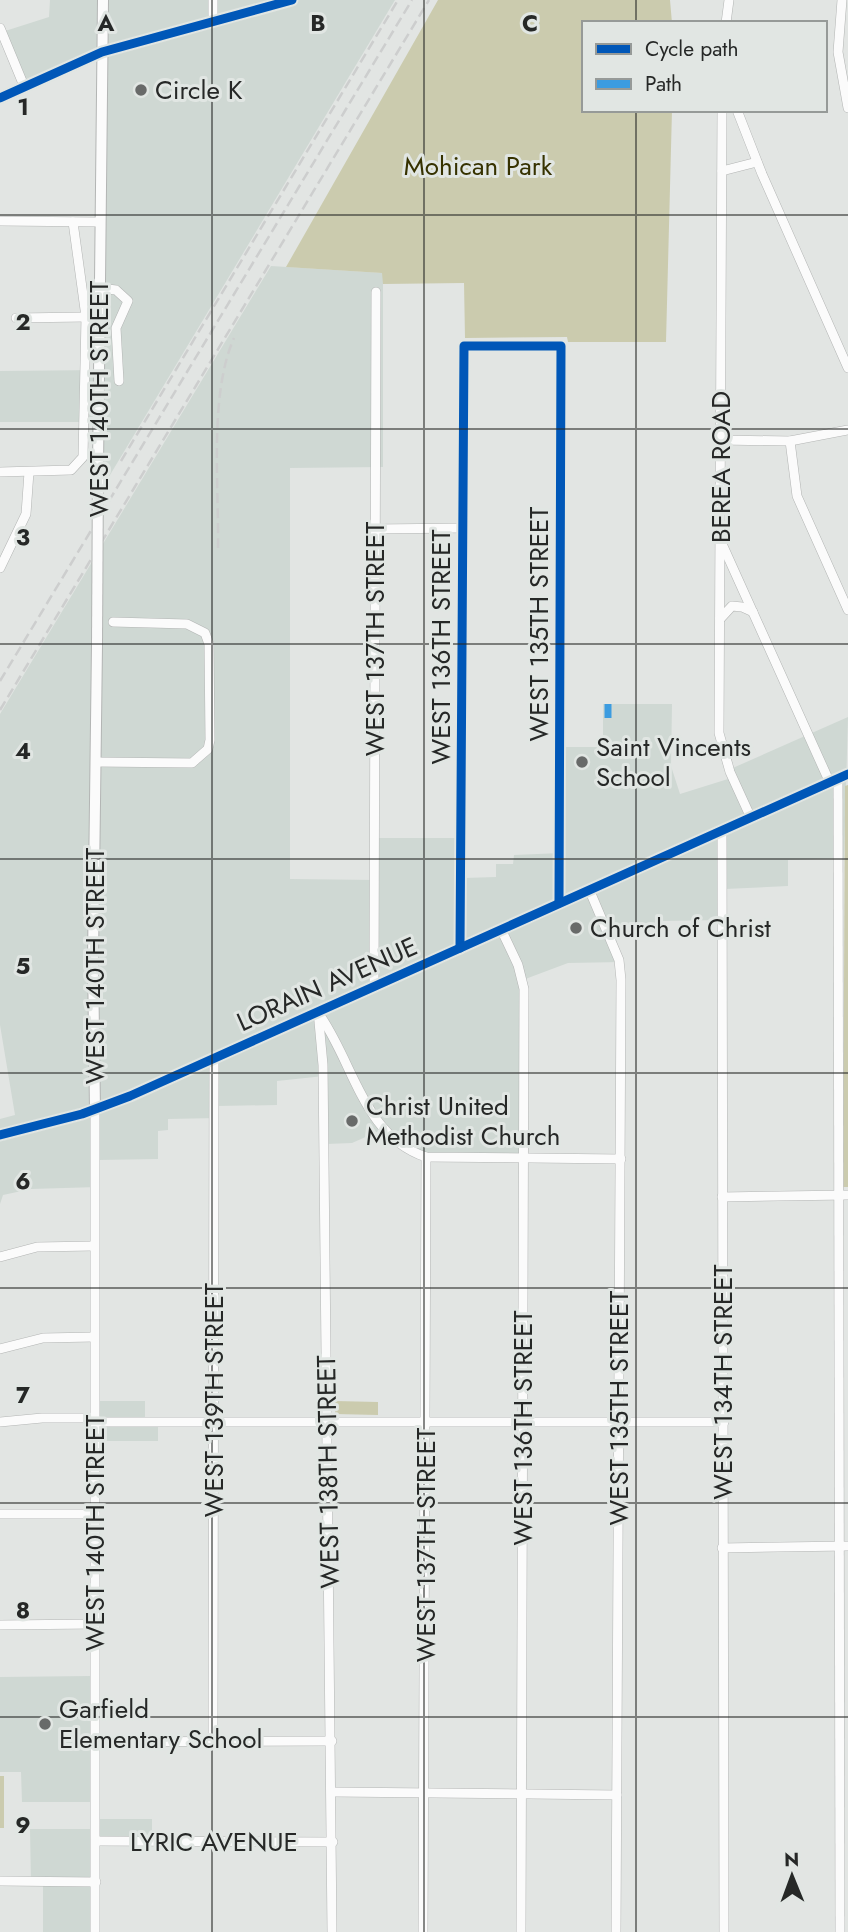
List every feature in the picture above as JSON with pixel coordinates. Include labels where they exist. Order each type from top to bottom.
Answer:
[{"type":"main road","name":"WEST 140TH STREET","points":[[95,1110],[93,959],[103,0]]},
{"type":"main road","points":[[0,98],[102,52],[292,0]]},
{"type":"main road","name":"LORAIN AVENUE","points":[[0,1135],[95,1110],[841,778]]},
{"type":"street","points":[[213,0],[214,20]]},
{"type":"street","points":[[726,21],[729,0]]},
{"type":"street","points":[[842,0],[838,52],[848,108]]},
{"type":"street","points":[[0,28],[24,86]]},
{"type":"street","name":"BEREA ROAD","points":[[722,112],[721,748],[751,818]]},
{"type":"street","points":[[738,112],[757,162],[848,368]]},
{"type":"street","points":[[722,171],[757,162]]},
{"type":"street","points":[[0,221],[100,222]]},
{"type":"street","points":[[0,472],[71,470],[83,457],[86,317],[73,222]]},
{"type":"street","points":[[99,288],[116,290],[128,301],[116,328],[119,381]]},
{"type":"street","name":"WEST 137TH STREET","points":[[374,987],[376,292]]},
{"type":"street","points":[[16,318],[86,317]]},
{"type":"street","name":"WEST 135TH STREET","points":[[464,346],[561,346],[559,903]]},
{"type":"street","name":"WEST 136TH STREET","points":[[460,948],[464,346]]},
{"type":"street","points":[[720,440],[790,441],[848,430]]},
{"type":"street","points":[[790,441],[797,496],[848,610]]},
{"type":"street","points":[[0,568],[26,514],[29,472]]},
{"type":"street","points":[[375,529],[463,528]]},
{"type":"street","points":[[721,541],[753,613],[841,778],[844,1546],[840,1932]]},
{"type":"street","points":[[720,620],[732,606],[742,607],[753,613]]},
{"type":"street","points":[[96,762],[192,763],[208,749],[210,740],[209,644],[205,633],[187,624],[113,622]]},
{"type":"street","name":"WEST 134TH STREET","points":[[722,832],[724,1932]]},
{"type":"street","name":"WEST 135TH STREET","points":[[589,889],[619,960],[621,1159],[616,1932]]},
{"type":"street","name":"WEST 136TH STREET","points":[[501,929],[518,965],[524,989],[521,1932]]},
{"type":"street","points":[[318,1012],[377,1121],[394,1143],[426,1157],[621,1159]]},
{"type":"street","name":"WEST 138TH STREET","points":[[318,1012],[323,1065],[333,1792],[332,1932]]},
{"type":"street","name":"WEST 139TH STREET","points":[[213,1741],[214,1058]]},
{"type":"street","name":"WEST 140TH STREET","points":[[95,1110],[95,1932]]},
{"type":"street","name":"WEST 137TH STREET","points":[[423,1932],[426,1157]]},
{"type":"street","points":[[722,1197],[844,1195]]},
{"type":"street","points":[[0,1257],[37,1247],[93,1246]]},
{"type":"street","points":[[0,1349],[43,1338],[94,1337]]},
{"type":"street","points":[[0,1422],[724,1422]]},
{"type":"street","points":[[0,1514],[95,1514]]},
{"type":"street","points":[[722,1548],[844,1546]]},
{"type":"street","points":[[0,1625],[95,1624]]},
{"type":"street","points":[[96,1742],[332,1741]]},
{"type":"street","points":[[333,1792],[617,1795]]},
{"type":"street","name":"LYRIC AVENUE","points":[[96,1841],[333,1842]]},
{"type":"street","points":[[0,1881],[96,1882]]},
{"type":"shaded area","points":[[50,0],[395,0],[95,500],[94,422],[0,422],[0,371],[101,370],[106,55],[25,83],[2,32],[49,17]]},
{"type":"shaded area","points":[[271,266],[383,273],[383,467],[290,468],[290,879],[376,880],[377,838],[463,838],[464,878],[496,877],[496,864],[513,864],[514,855],[561,853],[562,747],[603,747],[603,704],[672,704],[671,766],[680,794],[728,779],[726,771],[848,717],[844,858],[788,860],[788,886],[725,889],[725,920],[661,921],[615,941],[622,962],[568,963],[520,981],[521,1154],[426,1154],[410,1149],[386,1128],[352,1143],[326,1144],[324,1076],[277,1081],[277,1105],[217,1106],[217,1118],[168,1119],[168,1130],[158,1131],[158,1159],[98,1160],[98,1187],[31,1189],[3,1195],[0,1204],[0,1119],[15,1115],[0,1025],[0,714]]},
{"type":"shaded area","points":[[98,1401],[145,1401],[145,1418],[158,1419],[158,1441],[99,1441]]},
{"type":"shaded area","name":"Garfield Elementary School","points":[[90,1676],[90,1802],[22,1802],[21,1772],[0,1772],[0,1677]]},
{"type":"shaded area","points":[[91,1819],[152,1819],[152,1844],[98,1844],[99,1932],[43,1932],[43,1884],[31,1883],[30,1829],[90,1829]]},
{"type":"green space","name":"Mohican Park","points":[[438,0],[670,0],[672,21],[582,21],[582,112],[672,112],[666,342],[568,342],[567,337],[465,338],[464,283],[383,284],[382,273],[286,267]]},
{"type":"green space","points":[[848,785],[848,1187],[843,1187],[845,786]]},
{"type":"green space","points":[[335,1401],[378,1402],[378,1415],[335,1414]]},
{"type":"green space","points":[[0,1776],[4,1776],[4,1828],[0,1828]]},
{"type":"railway","points":[[121,461],[398,0]]},
{"type":"railway","points":[[0,681],[412,0]]},
{"type":"railway","points":[[0,710],[429,0]]},
{"type":"railway","points":[[218,548],[218,413],[226,361],[234,338]]},
{"type":"marked path","points":[[608,704],[608,719]]},
{"type":"cycle path","points":[[0,98],[102,52],[292,0]]},
{"type":"cycle path","points":[[460,948],[464,346],[561,346],[559,903]]},
{"type":"cycle path","points":[[0,1135],[82,1114],[130,1096],[848,774]]},
{"type":"place","name":"Circle K","points":[[141,90]]},
{"type":"place","name":"Saint Vincents School","points":[[582,762]]},
{"type":"place","name":"Church of Christ","points":[[576,928]]},
{"type":"place","name":"Christ United Methodist Church","points":[[352,1121]]},
{"type":"place","name":"Garfield Elementary School","points":[[45,1724]]}]
